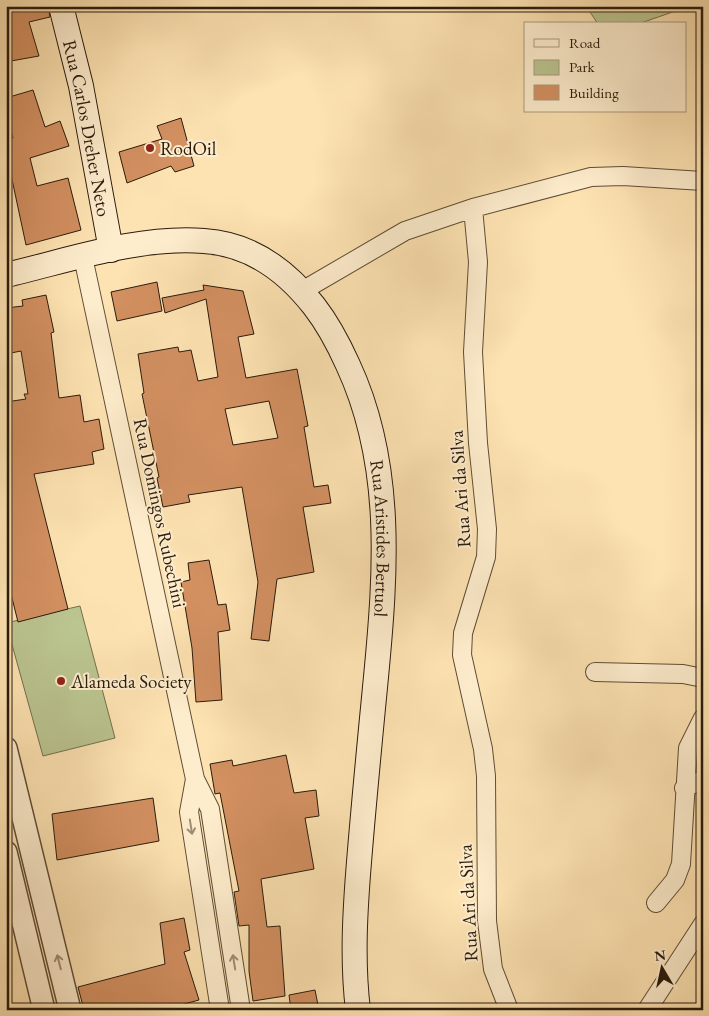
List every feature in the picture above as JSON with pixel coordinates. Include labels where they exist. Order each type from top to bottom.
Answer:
[{"type":"main road","name":"Rua Carlos Dreher Neto","points":[[61,6],[81,86],[111,250]]},
{"type":"main road","name":"Rua Aristides Bertuol","points":[[6,275],[111,250],[170,240],[206,241],[237,248],[261,257],[284,273],[302,291],[320,314],[334,338],[356,384],[373,433],[382,485],[383,602],[355,917],[358,1010]]},
{"type":"street","points":[[302,291],[405,231],[473,208],[591,177],[623,176],[703,181]]},
{"type":"street","name":"Rua Ari da Silva","points":[[473,208],[478,262],[473,352],[478,443],[487,529],[486,557],[463,633],[462,655],[483,749],[486,776],[487,921],[490,950],[493,969],[509,1010]]},
{"type":"street","name":"Rua Domingos Rubechini","points":[[83,257],[195,779],[210,809],[241,1010]]},
{"type":"street","points":[[595,672],[683,674],[703,678]]},
{"type":"street","points":[[656,903],[675,880],[681,864],[684,788],[688,748],[703,718]]},
{"type":"street","points":[[6,748],[35,866],[69,1007],[44,1010],[9,862],[35,866]]},
{"type":"street","name":"Rua Domingos Rubechini","points":[[195,779],[189,812],[220,1010]]},
{"type":"street","points":[[684,788],[703,780]]},
{"type":"street","points":[[647,1010],[703,924]]},
{"type":"green space","points":[[586,6],[690,6],[644,22],[597,22]]},
{"type":"green space","name":"Alameda Society","points":[[80,606],[115,738],[43,756],[6,623]]},
{"type":"building","points":[[6,6],[48,6],[50,17],[29,22],[39,56],[11,61],[6,45]]},
{"type":"building","points":[[33,90],[45,127],[60,121],[69,146],[30,158],[37,186],[68,178],[81,230],[26,245],[10,170],[8,170],[6,162],[6,140],[13,138],[6,114],[6,98]]},
{"type":"building","points":[[181,118],[194,166],[175,172],[171,166],[127,183],[119,152],[162,139],[157,126]]},
{"type":"building","points":[[157,282],[162,311],[117,321],[111,292]]},
{"type":"building","points":[[203,285],[243,291],[254,334],[238,337],[246,378],[297,369],[308,426],[304,427],[314,487],[328,485],[331,503],[303,507],[314,572],[277,579],[269,641],[251,639],[258,582],[242,487],[188,495],[190,502],[163,507],[157,478],[159,477],[142,394],[144,393],[138,354],[178,347],[179,352],[191,350],[198,381],[218,377],[206,299],[165,313],[162,298],[204,290]],"holes":[[[269,401],[278,438],[233,445],[225,409]]]},
{"type":"building","points":[[46,295],[54,332],[51,333],[59,398],[80,395],[84,422],[99,419],[104,449],[92,452],[94,464],[34,474],[68,609],[18,622],[6,574],[6,402],[26,399],[24,394],[28,394],[21,351],[6,354],[6,308],[23,306],[22,300]]},
{"type":"building","points":[[209,560],[218,605],[226,604],[230,630],[218,632],[222,700],[196,702],[192,648],[181,582],[190,580],[188,563]]},
{"type":"building","points":[[286,755],[294,793],[316,790],[319,816],[305,818],[314,869],[261,879],[267,927],[280,926],[285,996],[253,1001],[249,971],[249,925],[239,926],[234,892],[239,891],[220,793],[215,794],[210,764],[232,760],[233,766]]},
{"type":"building","points":[[153,798],[159,841],[57,860],[52,814]]},
{"type":"building","points":[[184,918],[190,950],[184,952],[199,1000],[162,1010],[84,1010],[78,987],[165,964],[160,923]]},
{"type":"building","points":[[315,990],[319,1010],[291,1010],[289,995]]},
{"type":"place","name":"RodOil","points":[[150,148]]},
{"type":"place","name":"Alameda Society","points":[[61,681]]}]
